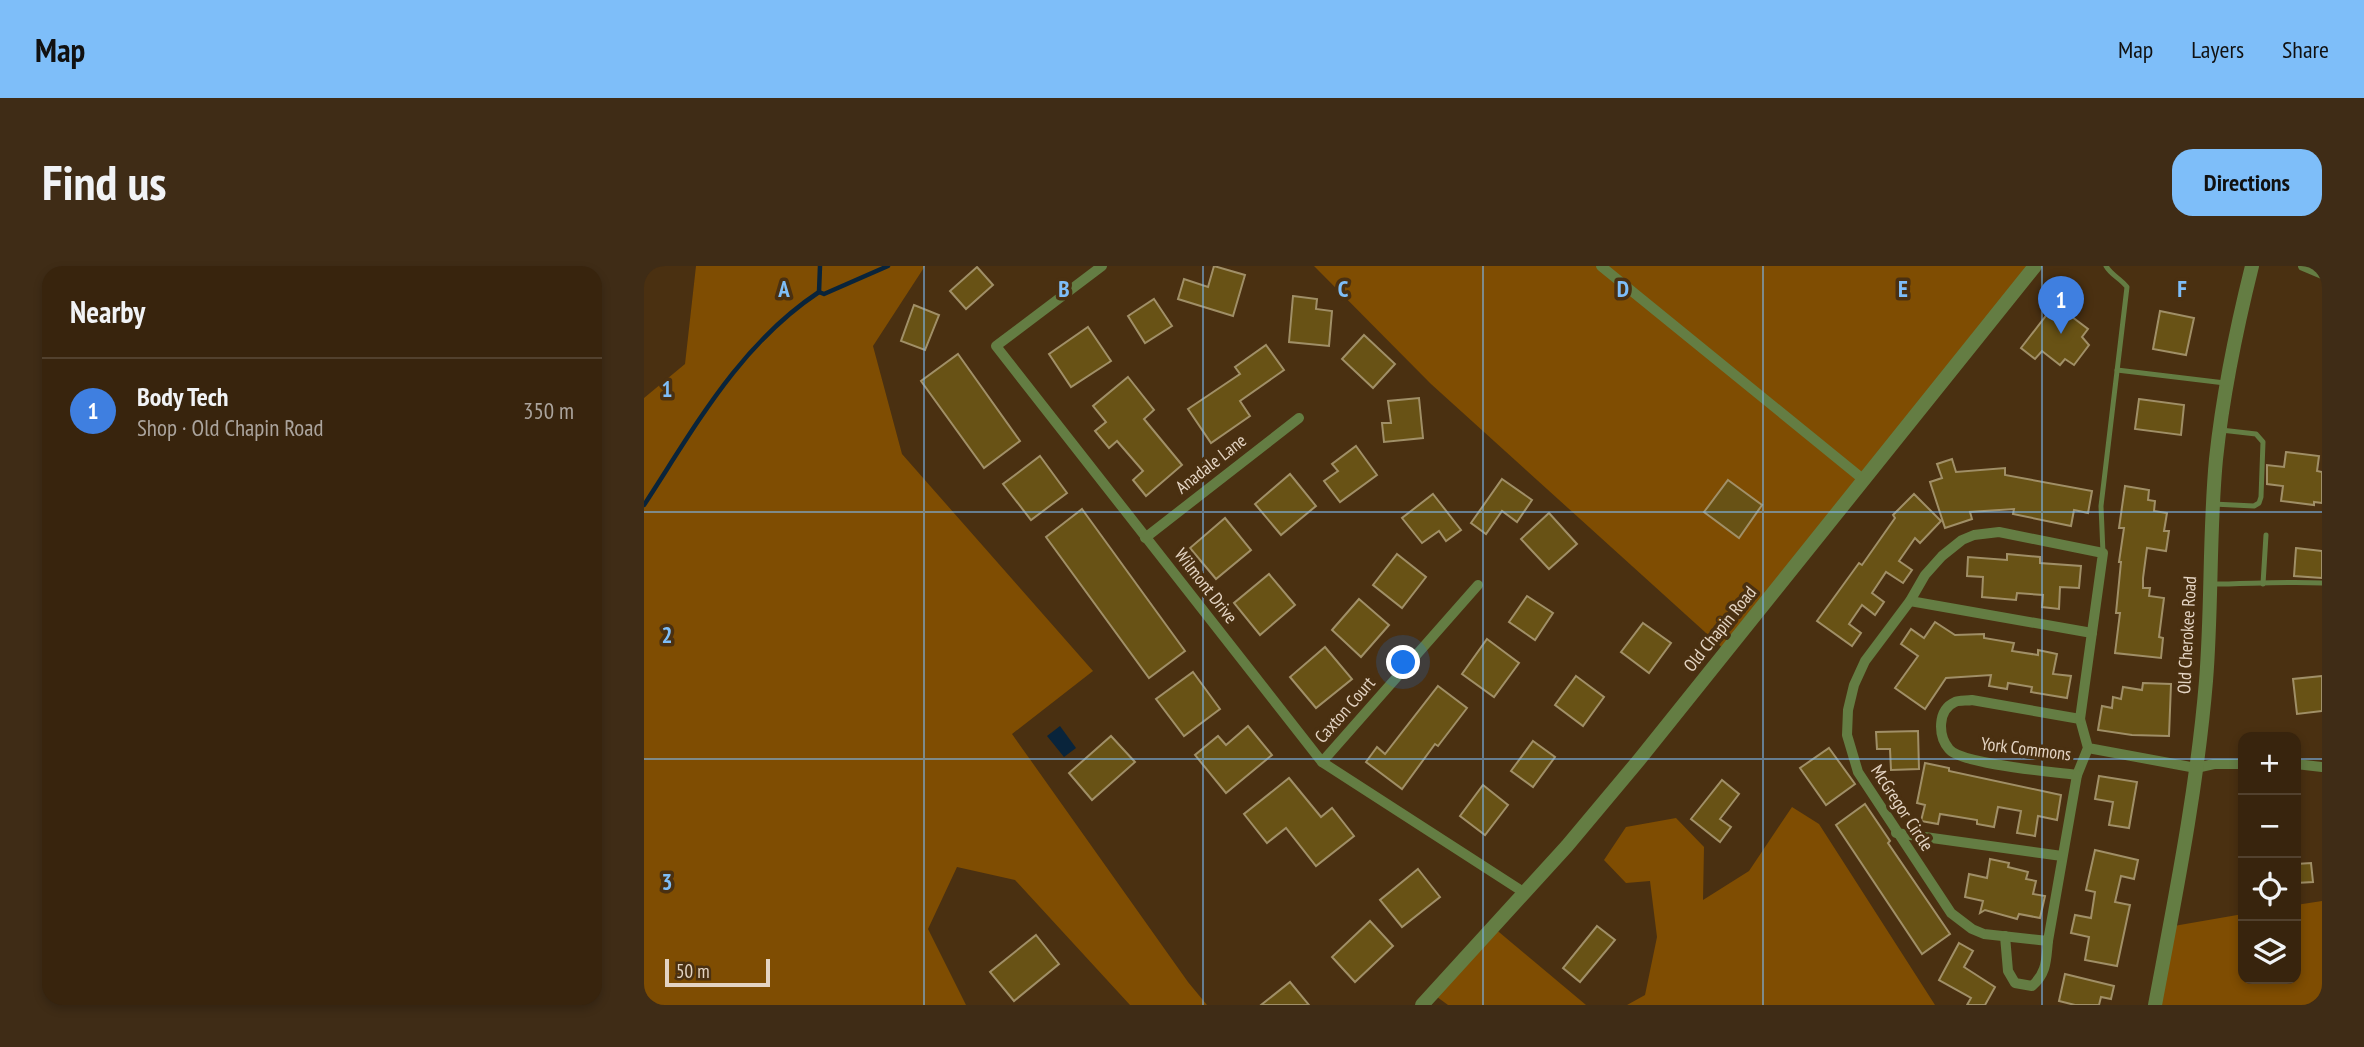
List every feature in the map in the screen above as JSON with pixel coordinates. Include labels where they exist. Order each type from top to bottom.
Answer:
[{"type":"street","name":"Wilmont Drive","points":[[1102,266],[996,346],[1322,762],[1525,893]]},
{"type":"street","points":[[1601,266],[1864,480]]},
{"type":"street","name":"Old Chapin Road","points":[[1423,1005],[1525,893],[1639,760],[2035,266]]},
{"type":"street","name":"Old Cherokee Road","points":[[2155,1005],[2196,768],[2206,680],[2213,504],[2225,383],[2252,266]]},
{"type":"street","points":[[2303,266],[2322,274]]},
{"type":"street","name":"Anadale Lane","points":[[1145,538],[1299,418]]},
{"type":"street","name":"McGregor Circle","points":[[2048,941],[1984,934],[1951,914],[1857,772],[1849,748],[1847,722],[1850,697],[1858,673],[1910,601],[1925,575],[1942,556],[1962,541],[1974,535],[1999,532],[2103,553]]},
{"type":"street","points":[[2080,719],[2103,553]]},
{"type":"street","name":"Caxton Court","points":[[1322,762],[1478,585]]},
{"type":"street","points":[[1910,601],[2092,633]]},
{"type":"street","name":"York Commons","points":[[1972,700],[2080,719],[2088,748],[2077,775],[1966,759],[1950,751],[1940,734],[1944,713],[1955,702],[1972,700]]},
{"type":"street","name":"York Commons","points":[[2088,748],[2196,768],[2214,764],[2238,764]]},
{"type":"street","points":[[2301,765],[2322,767]]},
{"type":"street","points":[[2005,936],[2008,971],[2015,983],[2032,986],[2046,970],[2048,941],[2077,775]]},
{"type":"street","points":[[1896,832],[2062,856]]},
{"type":"lane","points":[[2103,553],[2101,506],[2127,287],[2120,278],[2110,273],[2106,266]]},
{"type":"lane","points":[[2117,370],[2225,383]]},
{"type":"lane","points":[[2213,504],[2254,506],[2259,503],[2261,497],[2261,437],[2256,434],[2220,430]]},
{"type":"lane","points":[[2263,584],[2266,535]]},
{"type":"lane","points":[[2211,584],[2263,584],[2281,581],[2322,583]]},
{"type":"shaded area","points":[[696,266],[925,266],[873,346],[902,454],[1093,671],[1012,734],[1207,1005],[1130,1005],[1015,880],[957,867],[928,929],[966,1005],[644,1005],[644,398],[685,364]]},
{"type":"shaded area","points":[[1314,266],[2035,266],[1727,652],[1431,384]]},
{"type":"shaded area","points":[[1792,807],[1819,824],[1935,1005],[1627,1005],[1645,995],[1657,937],[1650,881],[1626,883],[1604,860],[1626,827],[1676,818],[1704,847],[1703,900],[1749,871]]},
{"type":"shaded area","points":[[2322,901],[2322,1005],[2155,1005],[2168,927],[2238,915],[2238,984],[2301,984],[2301,904]]},
{"type":"shaded area","points":[[1493,927],[1586,1005],[1448,1005],[1433,994]]},
{"type":"water","points":[[1060,726],[1076,748],[1064,757],[1047,736]]},
{"type":"building","points":[[1214,266],[1245,275],[1233,316],[1178,299],[1184,279],[1208,287]]},
{"type":"building","points":[[977,267],[993,285],[966,309],[950,291]]},
{"type":"building","points":[[1293,296],[1317,299],[1316,309],[1332,311],[1329,346],[1289,342]]},
{"type":"building","points":[[1154,299],[1172,326],[1145,343],[1128,316]]},
{"type":"building","points":[[2055,304],[2088,329],[2082,337],[2089,345],[2074,365],[2065,359],[2060,365],[2042,351],[2035,359],[2021,348]]},
{"type":"building","points":[[914,305],[939,315],[925,350],[901,341]]},
{"type":"building","points":[[2160,311],[2194,318],[2186,355],[2153,349]]},
{"type":"building","points":[[1088,327],[1111,361],[1071,387],[1049,354]]},
{"type":"building","points":[[1364,335],[1395,364],[1373,388],[1342,359]]},
{"type":"building","points":[[1266,345],[1284,370],[1240,401],[1250,416],[1211,443],[1188,409],[1240,374],[1235,367]]},
{"type":"building","points":[[958,354],[1020,441],[984,468],[921,381]]},
{"type":"building","points":[[1128,377],[1154,410],[1144,419],[1182,465],[1146,496],[1133,480],[1143,471],[1117,441],[1109,448],[1095,431],[1106,422],[1093,406]]},
{"type":"building","points":[[1419,398],[1423,438],[1384,442],[1382,423],[1391,423],[1388,401]]},
{"type":"building","points":[[2139,399],[2184,405],[2181,435],[2135,429]]},
{"type":"building","points":[[1356,446],[1377,475],[1340,502],[1324,481],[1338,471],[1332,464]]},
{"type":"building","points":[[2286,452],[2319,456],[2317,471],[2322,472],[2322,503],[2314,502],[2314,505],[2281,501],[2283,486],[2267,484],[2267,465],[2284,467]]},
{"type":"building","points":[[1040,456],[1067,493],[1031,520],[1003,484]]},
{"type":"building","points":[[1952,459],[1956,472],[2005,468],[2005,475],[2092,491],[2088,513],[2074,510],[2071,526],[2013,514],[2014,509],[1970,512],[1972,519],[1945,528],[1930,482],[1942,478],[1937,464]]},
{"type":"building","points":[[1290,474],[1316,506],[1281,535],[1255,504]]},
{"type":"building","points":[[1502,479],[1532,500],[1517,522],[1502,511],[1486,534],[1471,523]]},
{"type":"building","points":[[1728,480],[1762,505],[1739,538],[1704,512]]},
{"type":"building","points":[[2125,486],[2149,490],[2148,500],[2155,501],[2154,511],[2167,513],[2164,531],[2169,531],[2166,551],[2147,548],[2143,578],[2143,588],[2150,588],[2149,596],[2164,598],[2159,637],[2163,638],[2161,658],[2115,653],[2120,613],[2116,613],[2119,562],[2124,528],[2119,528]]},
{"type":"building","points":[[1433,494],[1461,530],[1446,541],[1439,531],[1422,543],[1402,518]]},
{"type":"building","points":[[1914,494],[1941,521],[1920,543],[1915,538],[1899,561],[1912,570],[1903,583],[1886,572],[1872,593],[1884,602],[1875,615],[1862,605],[1849,624],[1861,633],[1852,646],[1817,621],[1859,563],[1862,565],[1895,518],[1893,515]]},
{"type":"building","points":[[1082,509],[1185,651],[1149,678],[1046,537]]},
{"type":"building","points":[[1549,513],[1577,544],[1549,569],[1521,539]]},
{"type":"building","points":[[1225,518],[1251,550],[1216,579],[1190,548]]},
{"type":"building","points":[[2296,548],[2322,551],[2322,578],[2294,576]]},
{"type":"building","points":[[1397,554],[1426,577],[1402,608],[1373,585]]},
{"type":"building","points":[[2007,554],[2040,557],[2040,563],[2081,566],[2079,588],[2060,587],[2059,609],[2042,607],[2043,595],[2017,593],[2016,600],[1982,597],[1983,577],[1967,576],[1968,557],[2007,560]]},
{"type":"building","points":[[1269,574],[1295,605],[1260,635],[1234,603]]},
{"type":"building","points":[[1527,596],[1553,613],[1535,640],[1509,622]]},
{"type":"building","points":[[1359,599],[1389,625],[1361,657],[1332,630]]},
{"type":"building","points":[[1935,622],[1955,635],[1984,634],[1984,638],[2014,643],[2012,651],[2038,655],[2038,650],[2057,654],[2053,674],[2071,676],[2067,698],[2031,692],[2032,687],[2008,683],[2007,689],[1989,686],[1991,675],[1946,678],[1925,709],[1895,688],[1918,656],[1901,644],[1911,629],[1924,638]]},
{"type":"building","points":[[1643,623],[1671,643],[1649,673],[1621,652]]},
{"type":"building","points":[[1487,639],[1519,663],[1494,697],[1462,674]]},
{"type":"building","points":[[1325,647],[1352,679],[1316,708],[1290,677]]},
{"type":"building","points":[[1193,672],[1220,709],[1184,736],[1156,699]]},
{"type":"building","points":[[1576,676],[1604,697],[1583,726],[1555,705]]},
{"type":"building","points":[[2322,676],[2322,711],[2297,714],[2293,679]]},
{"type":"building","points":[[2143,683],[2171,684],[2169,736],[2132,735],[2098,730],[2102,706],[2112,708],[2113,697],[2121,699],[2123,687],[2142,690]]},
{"type":"building","points":[[1438,686],[1467,708],[1438,746],[1435,744],[1402,789],[1366,762],[1377,747],[1385,754]]},
{"type":"building","points":[[1248,726],[1272,755],[1226,793],[1195,755],[1218,736],[1226,745]]},
{"type":"building","points":[[1918,731],[1919,769],[1891,770],[1890,749],[1877,749],[1876,732]]},
{"type":"building","points":[[1111,736],[1135,762],[1092,800],[1069,773]]},
{"type":"building","points":[[1533,741],[1555,757],[1533,787],[1511,771]]},
{"type":"building","points":[[1829,748],[1855,784],[1826,805],[1800,768]]},
{"type":"building","points":[[1925,763],[1949,768],[1949,771],[2061,795],[2057,820],[2038,816],[2035,836],[2017,833],[2021,811],[1998,807],[1994,827],[1977,824],[1977,820],[1940,814],[1938,824],[1921,821],[1925,805],[1917,803]]},
{"type":"building","points":[[2099,776],[2137,782],[2129,828],[2109,825],[2113,802],[2095,799]]},
{"type":"building","points":[[1289,778],[1321,817],[1332,808],[1354,836],[1316,866],[1286,828],[1267,843],[1244,814]]},
{"type":"building","points":[[1722,780],[1739,794],[1720,819],[1731,827],[1720,842],[1691,819]]},
{"type":"building","points":[[1483,785],[1508,805],[1485,835],[1460,816]]},
{"type":"building","points":[[1865,804],[1950,934],[1922,954],[1836,825]]},
{"type":"building","points":[[2095,850],[2138,860],[2134,879],[2121,876],[2115,902],[2130,905],[2117,966],[2085,960],[2089,937],[2071,933],[2075,915],[2091,918],[2095,892],[2086,890]]},
{"type":"building","points":[[1990,859],[2009,863],[2008,867],[2028,872],[2026,879],[2036,881],[2033,894],[2045,896],[2040,918],[2019,914],[2017,919],[1985,910],[1980,913],[1983,901],[1965,897],[1969,874],[1987,878]]},
{"type":"building","points":[[2311,863],[2313,882],[2301,883],[2301,864]]},
{"type":"building","points":[[1418,869],[1440,897],[1402,927],[1380,900]]},
{"type":"building","points":[[1370,921],[1393,946],[1355,982],[1332,957]]},
{"type":"building","points":[[1597,926],[1615,940],[1580,982],[1563,968]]},
{"type":"building","points":[[1036,935],[1059,964],[1014,1001],[990,972]]},
{"type":"building","points":[[1959,943],[1973,951],[1964,967],[1995,987],[1985,1005],[1967,1005],[1971,998],[1939,980]]},
{"type":"building","points":[[2065,974],[2114,986],[2111,999],[2101,997],[2099,1005],[2075,1005],[2059,1001]]},
{"type":"building","points":[[1290,982],[1309,1005],[1261,1005]]},
{"type":"waterway","points":[[819,292],[820,266]]},
{"type":"waterway","points":[[644,505],[721,389],[765,337],[819,292],[824,294],[888,266]]},
{"type":"place","name":"Body Tech","points":[[2061,334]]}]
